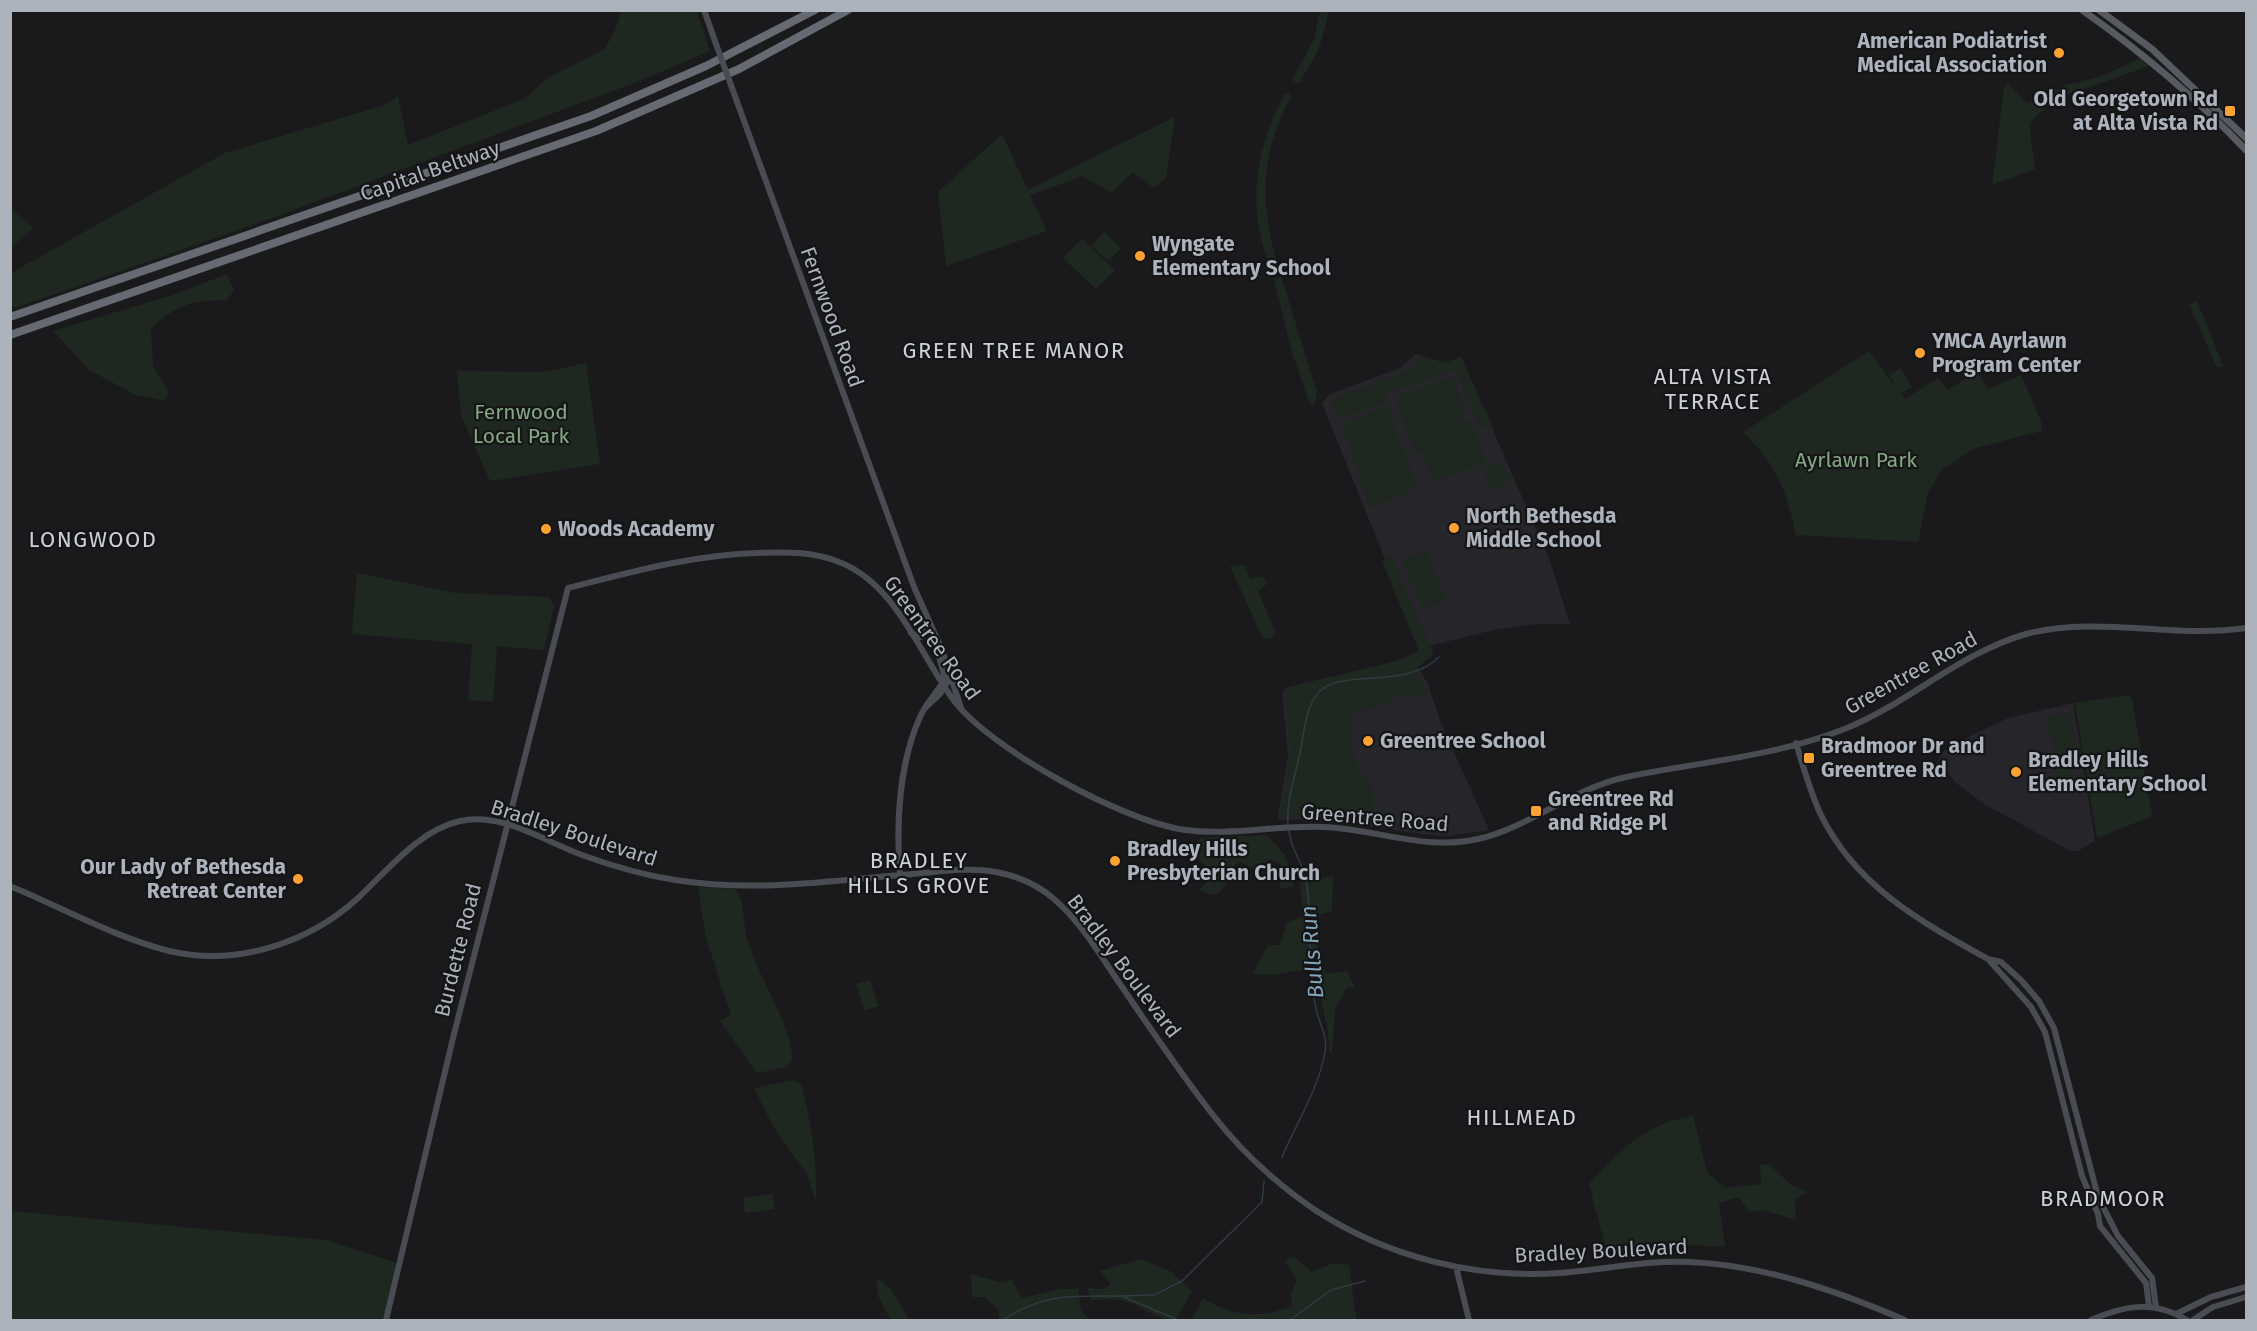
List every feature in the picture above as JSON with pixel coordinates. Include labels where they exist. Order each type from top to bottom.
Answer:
[{"type":"highway","name":"Capital Beltway","points":[[10,317],[582,119],[706,66],[815,10]]},
{"type":"highway","name":"Capital Beltway","points":[[10,334],[597,131],[739,69],[848,10]]},
{"type":"main road","points":[[2082,10],[2136,48],[2187,91],[2247,150]]},
{"type":"main road","points":[[2098,10],[2152,49],[2247,138]]},
{"type":"street","name":"Fernwood Road","points":[[704,10],[928,621],[962,704],[961,709]]},
{"type":"street","name":"Greentree Road","points":[[568,588],[642,568],[698,557],[767,553],[815,554],[841,562],[864,576],[884,595],[961,709],[990,736],[1030,763],[1146,821],[1202,832],[1331,827],[1418,843],[1473,840],[1527,822],[1610,782],[1796,743],[1859,722],[1969,657],[2028,634],[2088,625],[2199,632],[2247,628]]},
{"type":"street","name":"Burdette Road","points":[[386,1320],[453,1038],[568,588]]},
{"type":"street","points":[[911,633],[921,637],[925,634],[928,621]]},
{"type":"street","name":"Fernwood Road","points":[[933,633],[945,673],[944,686]]},
{"type":"street","points":[[900,875],[898,824],[912,737],[930,697],[944,686],[951,675]]},
{"type":"street","points":[[1796,743],[1820,812],[1839,844],[1862,873],[1908,913],[1988,959],[2001,962],[2039,1001],[2054,1028],[2061,1048],[2090,1175],[2108,1217],[2127,1249],[2152,1278],[2152,1306]]},
{"type":"street","name":"Bradley Boulevard","points":[[10,886],[147,945],[177,953],[216,956],[245,954],[289,941],[322,925],[346,908],[419,842],[441,827],[473,819],[507,825],[607,864],[652,876],[694,883],[765,885],[991,871],[1021,879],[1044,891],[1066,911],[1218,1121],[1265,1170],[1308,1205],[1359,1234],[1398,1250],[1456,1267],[1503,1273],[1548,1274],[1654,1263],[1709,1264],[1835,1291],[1905,1320]]},
{"type":"street","points":[[1988,959],[2031,1007],[2046,1032],[2082,1176],[2100,1220],[2100,1226],[2105,1229],[2146,1283],[2152,1306]]},
{"type":"street","points":[[2100,1220],[2108,1217]]},
{"type":"street","points":[[2105,1229],[2112,1224]]},
{"type":"street","points":[[1456,1267],[1469,1320]]},
{"type":"street","points":[[2176,1314],[2211,1297],[2247,1287]]},
{"type":"street","points":[[2193,1320],[2213,1307],[2247,1297]]},
{"type":"street","points":[[2091,1320],[2124,1308],[2152,1306],[2187,1320],[2196,1305]]},
{"type":"shaded area","name":"North Bethesda Middle School","points":[[1416,354],[1445,363],[1461,357],[1550,561],[1570,624],[1537,624],[1498,629],[1421,648],[1322,403],[1330,394],[1400,368]]},
{"type":"shaded area","name":"Greentree School","points":[[1413,660],[1427,682],[1441,723],[1489,830],[1448,836],[1427,835],[1325,819],[1280,820],[1278,816],[1288,755],[1282,691]]},
{"type":"shaded area","name":"Bradley Hills Elementary School","points":[[2073,703],[2095,841],[2078,851],[2070,851],[1984,804],[1956,783],[1939,761],[1940,754],[1958,742],[2008,718]]},
{"type":"green space","points":[[621,11],[696,11],[710,51],[637,82],[264,221],[15,308],[11,304],[11,273],[225,153],[385,105],[398,96],[408,145],[524,99],[549,77],[605,49],[616,28]]},
{"type":"green space","points":[[1320,11],[1329,11],[1319,49],[1299,84],[1292,80],[1314,39]]},
{"type":"green space","points":[[2145,56],[2154,64],[2054,100],[2029,123],[2035,169],[1992,185],[2004,88],[2008,84],[2027,103],[2039,101],[2066,85],[2099,77]]},
{"type":"green space","points":[[1285,93],[1289,93],[1291,97],[1274,136],[1266,176],[1267,216],[1276,258],[1268,260],[1257,217],[1258,175],[1267,133]]},
{"type":"green space","points":[[1175,117],[1166,178],[1153,188],[1133,172],[1111,193],[1083,176],[1030,195],[1047,231],[946,266],[938,192],[1002,134],[1028,190]]},
{"type":"green space","points":[[11,209],[34,228],[10,247]]},
{"type":"green space","points":[[1104,232],[1121,248],[1109,261],[1091,246]]},
{"type":"green space","points":[[1082,239],[1115,270],[1096,289],[1063,258]]},
{"type":"green space","points":[[227,274],[234,290],[227,300],[203,301],[185,305],[151,328],[153,366],[169,392],[165,401],[136,395],[89,370],[53,331],[173,295]]},
{"type":"green space","points":[[1281,276],[1317,392],[1314,406],[1309,402],[1291,349],[1274,279]]},
{"type":"green space","points":[[2197,301],[2223,366],[2217,368],[2189,304]]},
{"type":"green space","name":"Ayrlawn Park","points":[[1869,351],[1898,390],[1889,375],[1900,368],[1912,387],[1901,394],[1905,399],[1938,378],[1948,390],[1976,372],[1989,389],[2021,375],[2042,424],[2041,431],[1973,449],[1943,469],[1928,492],[1918,542],[1796,535],[1789,505],[1772,467],[1743,432]]},
{"type":"green space","points":[[1422,356],[1445,363],[1461,357],[1495,432],[1478,424],[1455,370],[1390,392],[1383,404],[1343,417],[1330,408],[1333,399],[1407,371]]},
{"type":"green space","name":"Fernwood Local Park","points":[[586,363],[600,464],[490,481],[461,415],[457,371],[544,372]]},
{"type":"green space","points":[[1452,377],[1467,410],[1459,425],[1470,420],[1485,462],[1435,482],[1424,461],[1430,449],[1416,454],[1396,402],[1398,397]]},
{"type":"green space","points":[[1389,406],[1400,448],[1403,447],[1416,484],[1414,491],[1369,508],[1360,482],[1364,470],[1358,472],[1343,428],[1347,422]]},
{"type":"green space","points":[[1501,460],[1511,483],[1491,491],[1482,468]]},
{"type":"green space","points":[[1426,550],[1446,600],[1423,609],[1402,560]]},
{"type":"green space","points":[[1391,556],[1434,654],[1415,669],[1428,694],[1423,702],[1411,692],[1400,695],[1386,704],[1358,712],[1354,715],[1353,738],[1360,776],[1371,780],[1374,809],[1386,811],[1403,828],[1357,820],[1293,818],[1280,814],[1291,752],[1284,688],[1393,662],[1419,651],[1382,561]]},
{"type":"green space","points":[[1244,565],[1250,579],[1263,576],[1267,584],[1258,591],[1275,631],[1272,639],[1262,637],[1230,566]]},
{"type":"green space","points":[[357,573],[455,593],[549,597],[554,606],[544,650],[497,646],[493,702],[468,700],[472,644],[352,634]]},
{"type":"green space","points":[[2128,695],[2132,699],[2152,816],[2097,838],[2075,703]]},
{"type":"green space","points":[[2072,712],[2078,753],[2070,754],[2072,764],[2057,766],[2047,716]]},
{"type":"green space","points":[[2064,767],[2076,779],[2060,795],[2048,783]]},
{"type":"green space","points":[[1267,835],[1285,855],[1294,886],[1280,889],[1280,865],[1270,859],[1256,870],[1240,862],[1234,866],[1222,891],[1217,894],[1199,890],[1213,876],[1194,853],[1200,838]]},
{"type":"green space","points":[[1333,876],[1332,911],[1318,915],[1317,955],[1327,974],[1347,971],[1355,987],[1346,988],[1335,1010],[1332,1052],[1329,1050],[1328,1032],[1315,971],[1299,970],[1269,975],[1253,973],[1268,945],[1280,945],[1287,922],[1303,917],[1300,880]]},
{"type":"green space","points":[[698,887],[733,889],[739,894],[749,945],[780,1015],[790,1044],[793,1059],[787,1067],[757,1073],[720,1021],[731,1015],[706,938]]},
{"type":"green space","points":[[870,980],[878,1006],[864,1010],[856,984]]},
{"type":"green space","points":[[793,1080],[802,1086],[809,1115],[815,1159],[816,1203],[807,1174],[774,1128],[754,1088]]},
{"type":"green space","points":[[1693,1116],[1707,1172],[1725,1188],[1761,1184],[1760,1165],[1769,1164],[1790,1184],[1807,1192],[1795,1200],[1796,1220],[1763,1210],[1749,1212],[1739,1197],[1719,1203],[1725,1247],[1660,1243],[1606,1249],[1589,1184],[1634,1140],[1660,1125]]},
{"type":"green space","points":[[772,1194],[775,1209],[745,1213],[743,1198]]},
{"type":"green space","points":[[11,1211],[325,1240],[397,1263],[383,1320],[11,1320]]},
{"type":"green space","points":[[1294,1257],[1312,1272],[1333,1263],[1349,1265],[1357,1320],[1192,1320],[1203,1298],[1225,1309],[1247,1314],[1269,1313],[1292,1306],[1291,1293],[1297,1280],[1285,1260]]},
{"type":"green space","points":[[1141,1259],[1172,1272],[1192,1291],[1176,1320],[1157,1316],[1124,1301],[1091,1300],[1087,1288],[1104,1289],[1111,1284],[1100,1271]]},
{"type":"green space","points":[[971,1274],[1002,1283],[1012,1280],[1022,1298],[1059,1289],[1078,1289],[1081,1310],[1089,1320],[999,1320],[999,1309],[984,1297],[972,1297]]},
{"type":"green space","points":[[876,1278],[891,1289],[909,1320],[891,1320],[878,1296]]},
{"type":"waterway","name":"Bulls Run","points":[[1288,825],[1290,797],[1306,721],[1314,698],[1319,692],[1329,685],[1343,681],[1410,673],[1426,667],[1439,657]]},
{"type":"waterway","name":"Bulls Run","points":[[1282,1157],[1318,1079],[1326,1046],[1317,1014],[1311,977],[1310,912],[1306,881],[1289,830]]},
{"type":"waterway","name":"Bulls Run","points":[[1120,1296],[1154,1295],[1182,1281],[1262,1202],[1264,1181]]},
{"type":"waterway","points":[[1290,1320],[1331,1290],[1365,1281]]},
{"type":"waterway","points":[[1003,1320],[1032,1305],[1059,1298],[1119,1296]]},
{"type":"waterway","points":[[1124,1297],[1178,1320]]},
{"type":"place","name":"American Podiatrist Medical Association","points":[[2059,53]]},
{"type":"place","name":"Old Georgetown Rd at Alta Vista Rd","points":[[2230,111]]},
{"type":"place","name":"Wyngate Elementary School","points":[[1140,256]]},
{"type":"place","name":"YMCA Ayrlawn Program Center","points":[[1920,353]]},
{"type":"place","name":"North Bethesda Middle School","points":[[1454,528]]},
{"type":"place","name":"Woods Academy","points":[[546,529]]},
{"type":"place","name":"Greentree School","points":[[1368,741]]},
{"type":"place","name":"Bradmoor Dr and Greentree Rd","points":[[1809,758]]},
{"type":"place","name":"Bradley Hills Elementary School","points":[[2016,772]]},
{"type":"place","name":"Greentree Rd and Ridge Pl","points":[[1536,811]]},
{"type":"place","name":"Bradley Hills Presbyterian Church","points":[[1115,861]]},
{"type":"place","name":"Our Lady of Bethesda Retreat Center","points":[[298,879]]},
{"type":"district","name":"GREEN TREE MANOR","points":[[1014,350]]},
{"type":"district","name":"ALTA VISTA TERRACE","points":[[1713,388]]},
{"type":"district","name":"LONGWOOD","points":[[93,539]]},
{"type":"district","name":"BRADLEY HILLS GROVE","points":[[919,872]]},
{"type":"district","name":"HILLMEAD","points":[[1522,1117]]},
{"type":"district","name":"BRADMOOR","points":[[2103,1198]]}]
